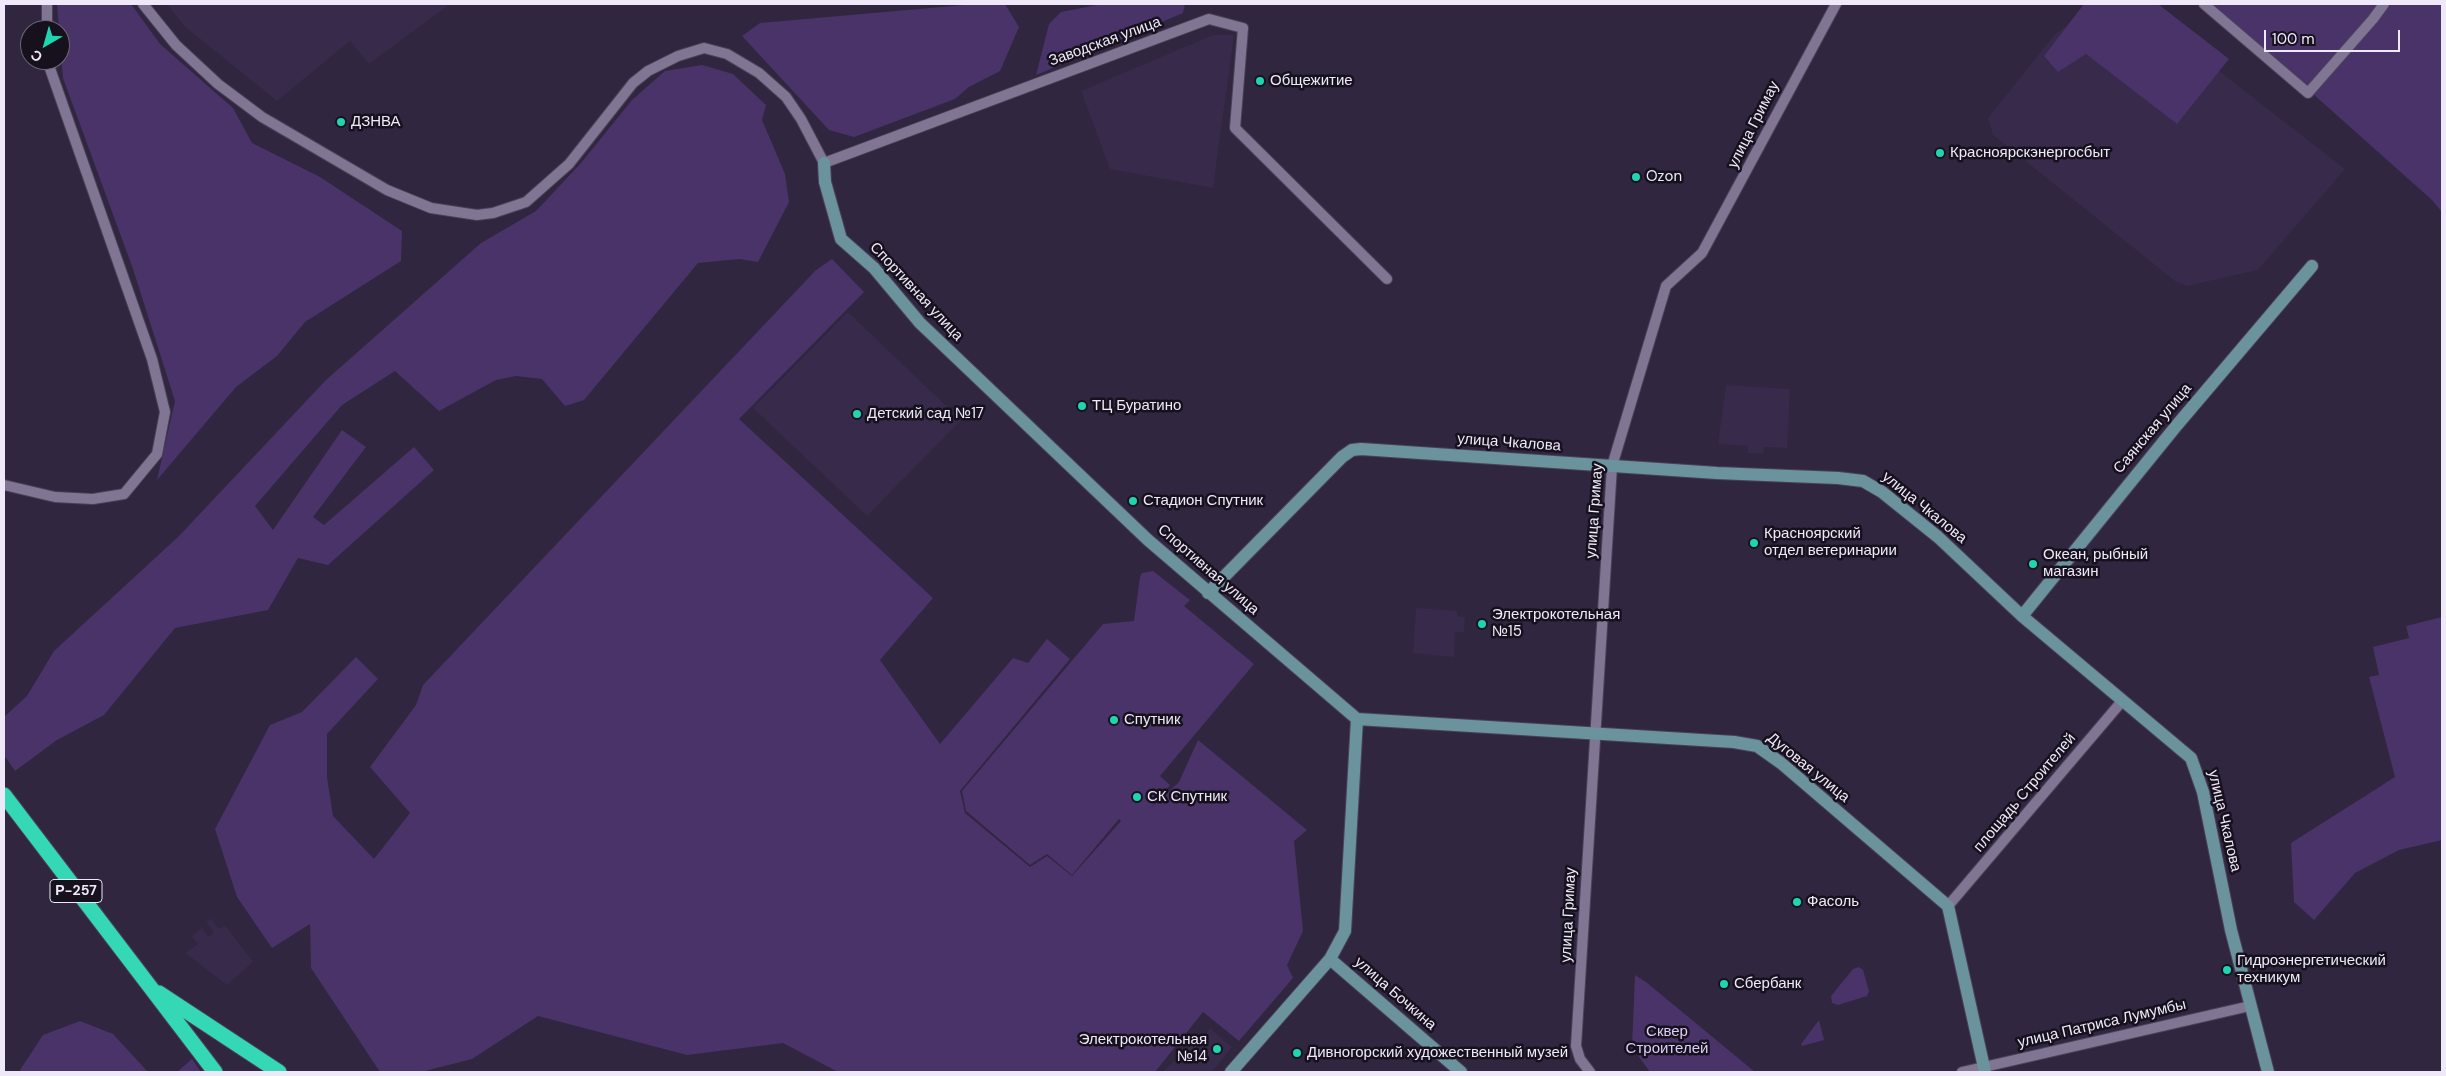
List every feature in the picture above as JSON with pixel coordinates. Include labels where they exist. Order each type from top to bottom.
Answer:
[{"type":"highway","name":"Р-257","points":[[4,795],[215,1072]]},
{"type":"highway","name":"Р-257","points":[[149,986],[279,1072]]},
{"type":"main road","name":"Спортивная улица","points":[[824,163],[825,182],[841,239],[874,268],[920,323],[1148,540],[1357,719]]},
{"type":"main road","name":"Саянская улица","points":[[2022,616],[2208,388],[2312,266]]},
{"type":"main road","name":"улица Чкалова","points":[[1208,593],[1342,457],[1352,450],[1863,481],[1882,492],[1938,537],[2022,616],[2183,750],[2194,765],[2211,830],[2231,930],[2268,1072]]},
{"type":"main road","name":"Дуговая улица","points":[[1357,719],[1734,742],[1757,746],[1781,763],[1948,906]]},
{"type":"main road","points":[[1231,1072],[1330,959],[1345,931],[1357,719]]},
{"type":"main road","points":[[1948,906],[1984,1070]]},
{"type":"main road","name":"улица Бочкина","points":[[1330,959],[1461,1072]]},
{"type":"street","points":[[46,20],[47,4]]},
{"type":"street","points":[[143,4],[176,45],[218,84],[262,118],[378,186],[431,208],[451,213],[477,215],[493,213],[526,202],[569,164],[632,83],[648,71],[678,56],[704,48],[727,54],[759,74],[786,97],[801,119],[824,163]]},
{"type":"street","name":"улица Гримау","points":[[1590,1072],[1580,1059],[1576,1046],[1612,466],[1666,286],[1702,252],[1836,4]]},
{"type":"street","points":[[2204,4],[2308,93],[2384,4]]},
{"type":"street","name":"Заводская улица","points":[[824,163],[1209,19],[1243,28],[1235,128],[1387,279]]},
{"type":"street","points":[[4,485],[55,497],[93,499],[124,494],[157,454],[165,412],[152,359],[51,70]]},
{"type":"street","name":"площадь Строителей","points":[[1948,906],[2123,700]]},
{"type":"street","name":"улица Патриса Лумумбы","points":[[1962,1072],[1984,1070],[2250,1006]]},
{"type":"shaded area","points":[[167,4],[450,4],[369,64],[350,41],[277,101],[184,26]]},
{"type":"shaded area","points":[[2098,4],[2133,4],[2345,169],[2258,270],[2187,286],[2176,282],[1993,135],[1988,118],[2055,34]]},
{"type":"shaded area","points":[[1213,35],[1234,35],[1213,188],[1110,169],[1081,91]]},
{"type":"shaded area","name":"Детский сад №17","points":[[848,312],[961,420],[867,516],[753,408]]},
{"type":"shaded area","points":[[1726,385],[1790,389],[1787,448],[1764,447],[1763,454],[1748,453],[1748,446],[1718,444]]},
{"type":"shaded area","points":[[1416,608],[1457,611],[1457,616],[1465,617],[1464,632],[1455,632],[1454,657],[1413,653]]},
{"type":"shaded area","points":[[211,918],[219,929],[225,925],[253,962],[227,985],[185,953],[198,944],[192,936],[202,928],[208,937],[214,933],[206,922]]},
{"type":"shaded area","name":"Электрокотельная №14","points":[[1210,1028],[1232,1047],[1212,1072],[1162,1072],[1194,1043],[1197,1044]]},
{"type":"green space","points":[[57,4],[131,4],[160,44],[233,108],[252,143],[320,177],[402,231],[401,261],[305,322],[277,356],[236,387],[157,480],[175,401],[133,269],[63,78],[62,70],[70,70],[70,20],[58,20]]},
{"type":"green space","points":[[975,4],[1005,4],[1019,27],[1000,71],[969,87],[955,99],[854,137],[829,130],[742,36],[760,23]]},
{"type":"green space","points":[[1102,4],[1185,4],[1183,13],[1036,75],[1049,24],[1061,12]]},
{"type":"green space","points":[[2084,4],[2158,4],[2229,59],[2177,124],[2086,54],[2058,72],[2044,56]]},
{"type":"green space","points":[[2212,4],[2442,4],[2442,212],[2432,200]]},
{"type":"green space","points":[[702,65],[733,74],[766,105],[762,120],[785,174],[789,202],[758,262],[740,259],[698,263],[584,400],[565,406],[542,379],[516,376],[496,380],[439,411],[395,371],[342,405],[255,506],[273,530],[342,430],[366,447],[313,517],[324,525],[414,447],[434,470],[328,565],[298,558],[268,610],[175,628],[104,715],[57,740],[15,771],[4,755],[4,717],[27,696],[54,651],[178,537],[326,380],[481,243],[536,211],[581,163],[632,100],[665,71]]},
{"type":"green space","points":[[832,259],[864,292],[739,419],[933,598],[880,660],[940,744],[1013,658],[1028,663],[1047,639],[1070,659],[960,791],[965,813],[1030,867],[1047,856],[1072,876],[1121,821],[1119,819],[1072,875],[1047,854],[1030,865],[966,811],[962,791],[1103,624],[1134,621],[1140,577],[1142,573],[1153,571],[1190,600],[1184,606],[1254,664],[1160,776],[1170,785],[1151,808],[1179,782],[1198,740],[1307,830],[1294,841],[1303,931],[1287,965],[1293,978],[1239,1041],[1203,1012],[1155,1072],[838,1072],[783,1043],[687,1055],[538,1016],[472,1059],[421,1072],[380,1072],[311,968],[310,924],[272,948],[237,897],[215,829],[270,725],[302,712],[356,657],[378,679],[327,734],[327,777],[333,816],[374,859],[410,813],[370,767],[416,705],[423,685],[816,270]]},
{"type":"green space","points":[[2442,617],[2442,840],[2399,850],[2355,873],[2314,920],[2294,902],[2291,843],[2395,777],[2369,677],[2379,675],[2373,647],[2409,638],[2406,626]]},
{"type":"green space","points":[[1859,967],[1863,970],[1869,991],[1867,996],[1838,1005],[1832,1003],[1831,996],[1853,969]]},
{"type":"green space","name":"Сквер Строителей","points":[[1635,975],[1755,1072],[1650,1072],[1632,1047]]},
{"type":"green space","points":[[1819,1020],[1824,1040],[1802,1046],[1801,1044]]},
{"type":"green space","points":[[80,1021],[113,1034],[148,1072],[21,1072],[20,1070],[43,1035]]},
{"type":"green space","points":[[192,1059],[201,1072],[177,1072]]},
{"type":"place","name":"Общежитие","points":[[1260,81]]},
{"type":"place","name":"ДЗНВА","points":[[341,122]]},
{"type":"place","name":"Красноярскэнергосбыт","points":[[1940,153]]},
{"type":"place","name":"Ozon","points":[[1636,177]]},
{"type":"place","name":"ТЦ Буратино","points":[[1082,406]]},
{"type":"place","name":"Детский сад №17","points":[[857,414]]},
{"type":"place","name":"Стадион Спутник","points":[[1133,501]]},
{"type":"place","name":"Красноярский отдел ветеринарии","points":[[1754,543]]},
{"type":"place","name":"Океан, рыбный магазин","points":[[2033,564]]},
{"type":"place","name":"Электрокотельная №15","points":[[1482,624]]},
{"type":"place","name":"Спутник","points":[[1114,720]]},
{"type":"place","name":"СК Спутник","points":[[1137,797]]},
{"type":"place","name":"Фасоль","points":[[1797,902]]},
{"type":"place","name":"Гидроэнергетический техникум","points":[[2227,970]]},
{"type":"place","name":"Сбербанк","points":[[1724,984]]},
{"type":"place","name":"Электрокотельная №14","points":[[1217,1049]]},
{"type":"place","name":"Дивногорский художественный музей","points":[[1297,1053]]}]
